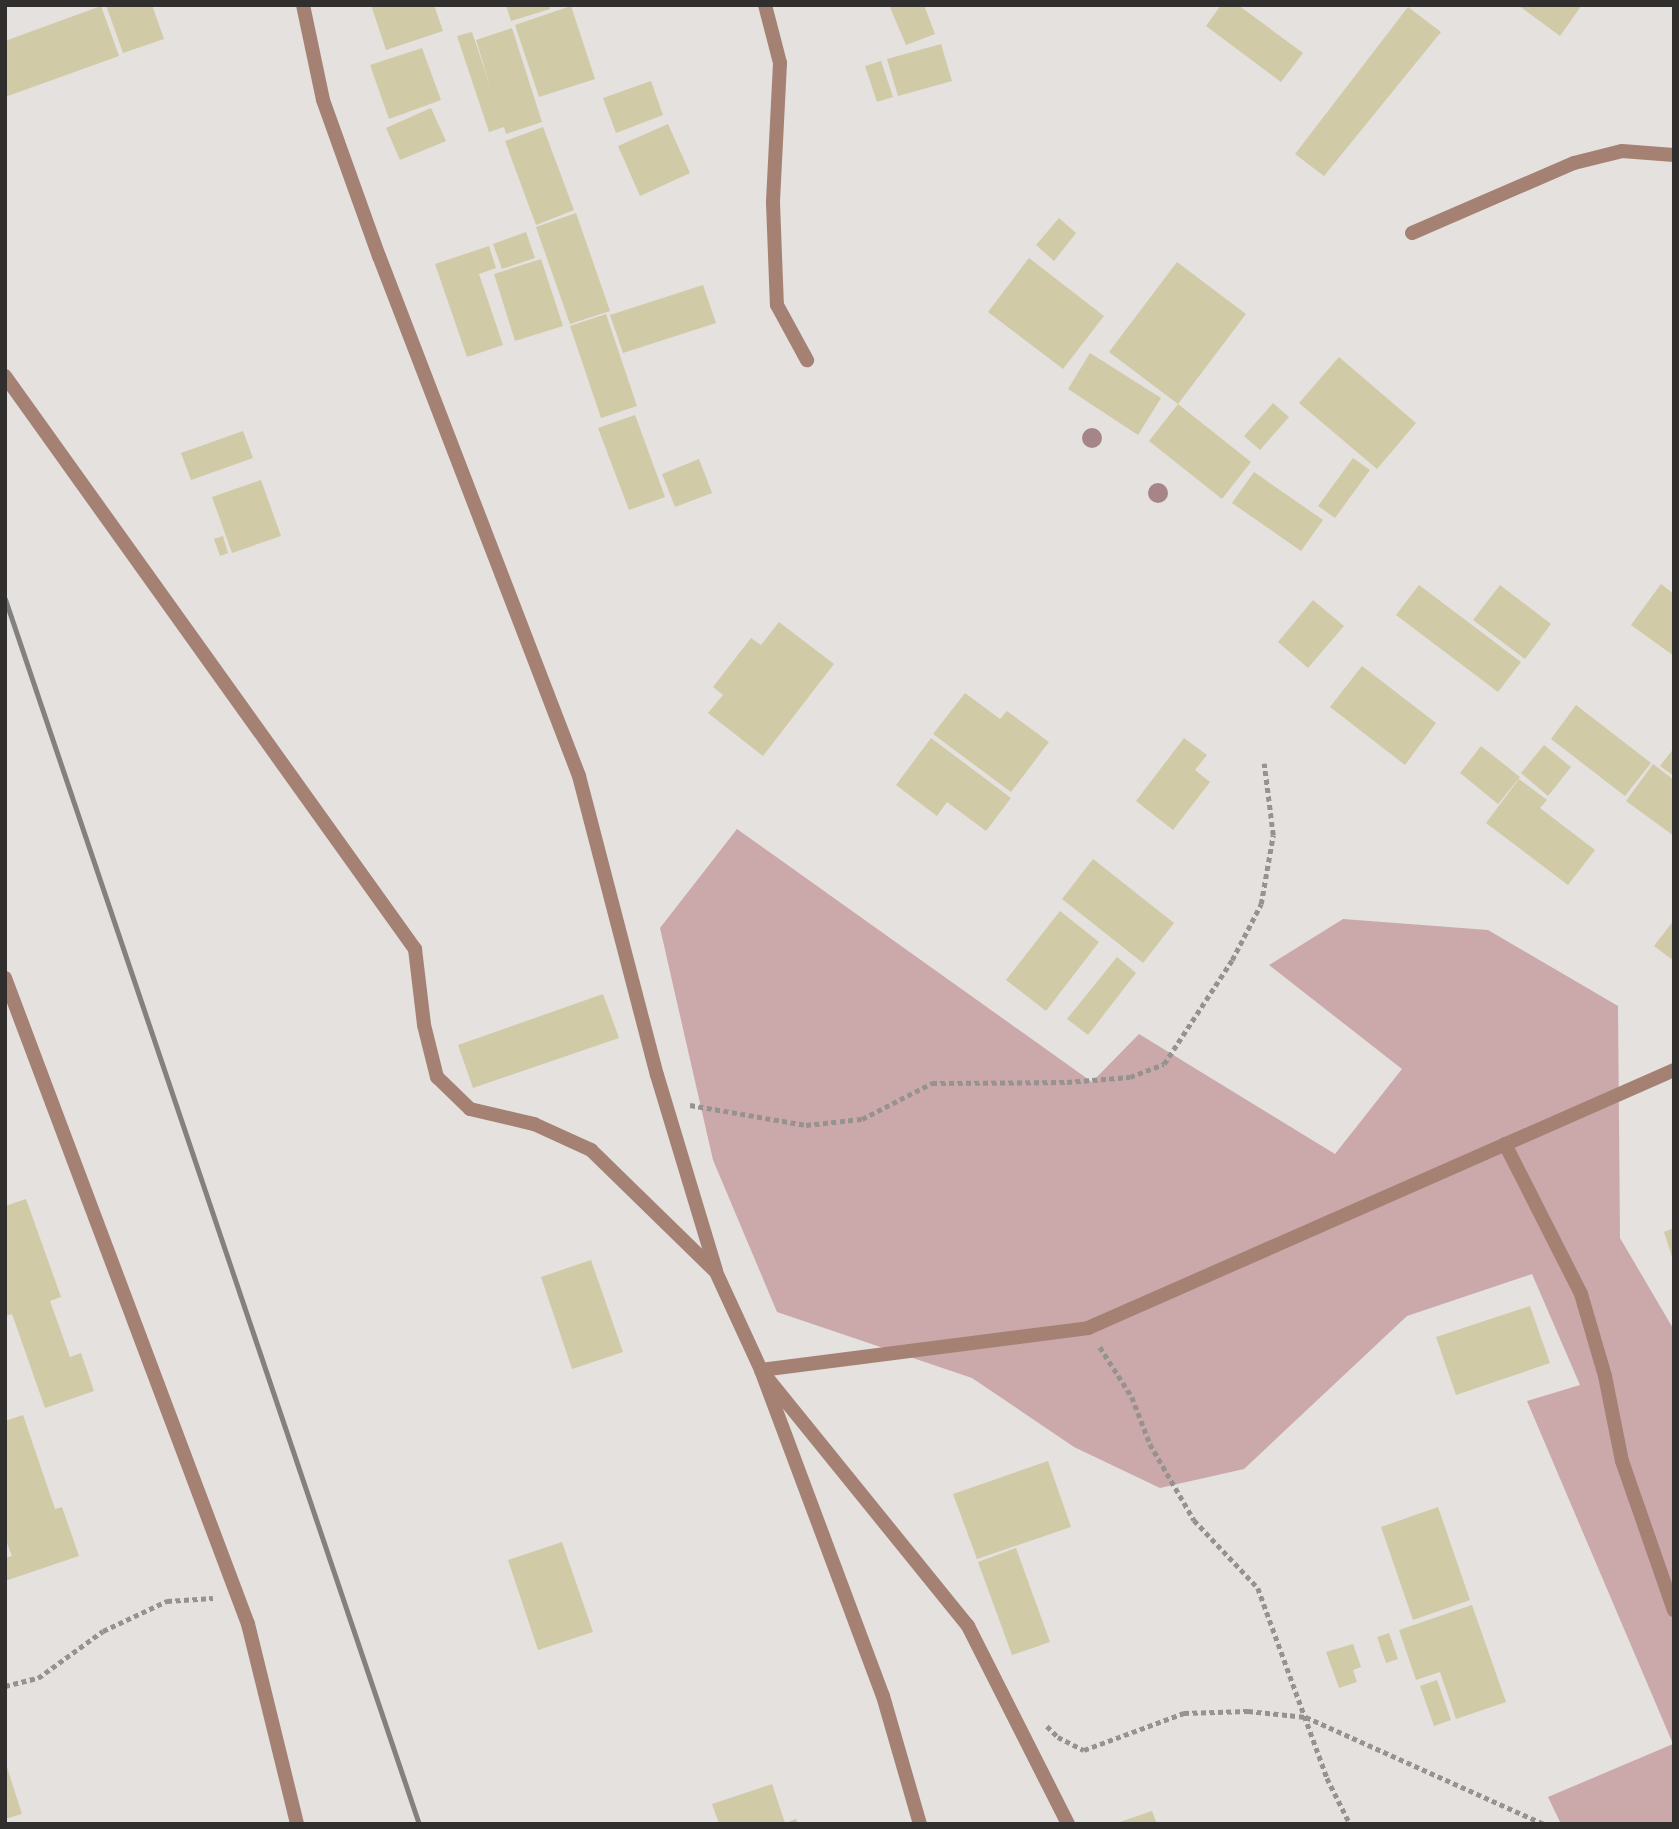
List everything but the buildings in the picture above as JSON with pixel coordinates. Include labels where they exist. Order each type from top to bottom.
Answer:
[{"type":"street","points":[[303,5],[323,100],[379,256],[579,776],[665,1100],[716,1272],[761,1370],[883,1696],[920,1824]]},
{"type":"street","points":[[765,5],[780,63],[773,203],[778,305],[807,360]]},
{"type":"street","points":[[1412,233],[1574,163],[1622,151],[1674,155]]},
{"type":"street","points":[[5,376],[415,949],[424,1025],[437,1077],[470,1110],[534,1124],[591,1150],[716,1272]]},
{"type":"street","points":[[5,978],[237,1596],[296,1824]]},
{"type":"street","points":[[761,1370],[1088,1328],[1674,1070]]},
{"type":"street","points":[[1505,1144],[1581,1294],[1605,1376],[1622,1461],[1674,1610]]},
{"type":"street","points":[[761,1370],[968,1626],[1068,1824]]},
{"type":"path","points":[[665,1100],[807,1125],[862,1119],[932,1083],[1079,1081],[1130,1077],[1164,1064],[1232,960],[1261,904],[1273,835],[1264,764]]},
{"type":"path","points":[[1088,1328],[1132,1397],[1150,1444],[1195,1520],[1258,1588],[1327,1779],[1350,1824]]},
{"type":"path","points":[[5,1686],[38,1678],[103,1631],[167,1601],[237,1596]]},
{"type":"path","points":[[1039,1716],[1058,1737],[1083,1750],[1184,1713],[1248,1711],[1306,1717],[1544,1824]]},
{"type":"shaded area","points":[[737,829],[1092,1082],[1139,1034],[1335,1154],[1402,1069],[1269,965],[1343,919],[1488,930],[1618,1006],[1620,1238],[1674,1330],[1674,1824],[1561,1824],[1548,1797],[1673,1744],[1527,1401],[1580,1385],[1532,1274],[1407,1316],[1244,1469],[1160,1488],[1074,1447],[972,1378],[777,1312],[713,1160],[660,928]]},
{"type":"railway","points":[[5,599],[419,1824]]}]
